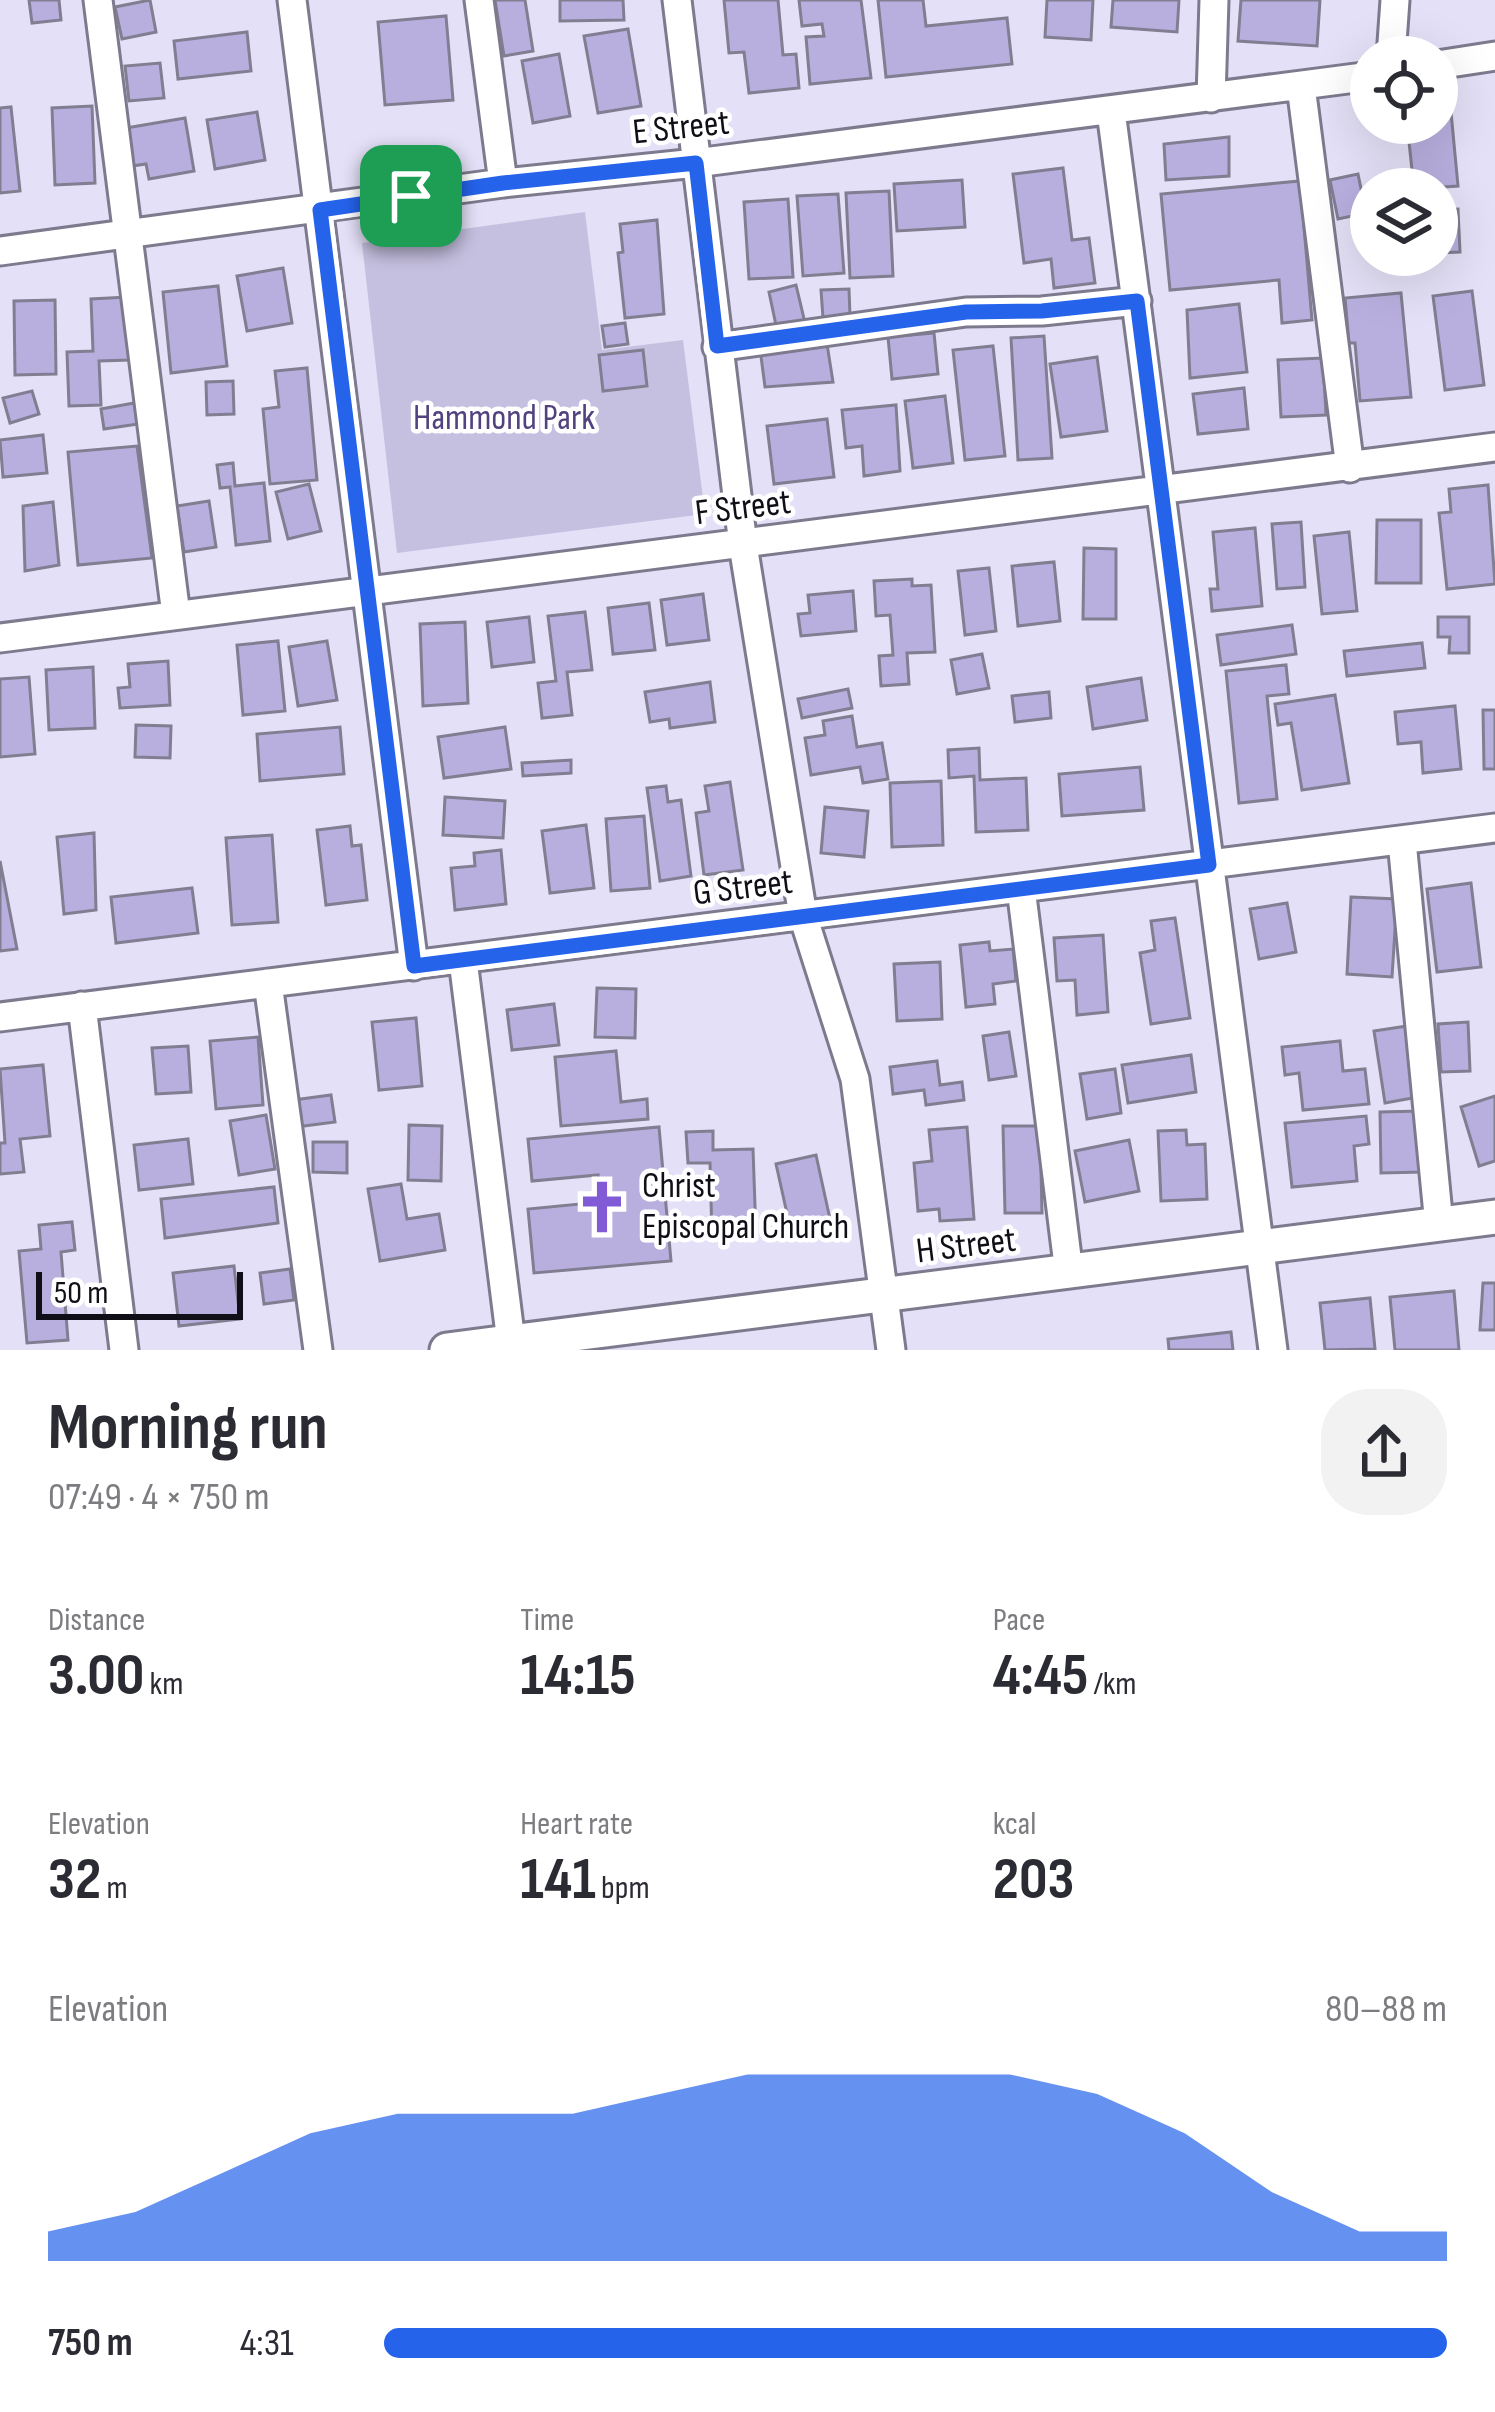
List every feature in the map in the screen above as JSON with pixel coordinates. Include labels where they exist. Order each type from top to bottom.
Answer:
[{"type":"main road","name":"H Street","points":[[447,1350],[511,1346],[1495,1217]]},
{"type":"street","points":[[98,0],[176,615]]},
{"type":"street","points":[[292,0],[414,966]]},
{"type":"street","points":[[479,0],[503,183]]},
{"type":"street","points":[[677,0],[743,545],[803,916],[855,1079],[891,1350]]},
{"type":"street","points":[[1211,98],[1214,0]]},
{"type":"street","points":[[1392,36],[1395,0]]},
{"type":"street","points":[[1458,62],[1495,57]]},
{"type":"street","name":"E Street","points":[[0,251],[503,183],[696,163],[1350,79]]},
{"type":"street","points":[[1301,86],[1350,468]]},
{"type":"street","points":[[1111,110],[1274,1350]]},
{"type":"street","points":[[717,346],[966,312],[1042,311],[1137,301]]},
{"type":"street","name":"F Street","points":[[0,638],[1495,447]]},
{"type":"street","name":"G Street","points":[[0,1017],[1495,828]]},
{"type":"street","points":[[1402,841],[1438,1225]]},
{"type":"street","points":[[1021,888],[1069,1273]]},
{"type":"street","points":[[463,960],[511,1346]]},
{"type":"street","points":[[268,983],[318,1350]]},
{"type":"street","points":[[82,1006],[124,1350]]},
{"type":"green space","name":"Hammond Park","points":[[585,212],[602,350],[683,340],[705,514],[397,553],[362,243]]},
{"type":"building","points":[[29,0],[59,0],[61,20],[32,23]]},
{"type":"building","points":[[150,0],[156,32],[122,39],[115,7]]},
{"type":"building","points":[[495,0],[525,0],[533,51],[504,56]]},
{"type":"building","points":[[560,0],[623,0],[624,20],[560,21]]},
{"type":"building","points":[[724,0],[778,0],[783,55],[796,54],[799,88],[749,93],[744,52],[729,53]]},
{"type":"building","points":[[799,0],[861,0],[871,78],[810,84],[806,37],[824,36],[822,24],[802,26]]},
{"type":"building","points":[[878,0],[923,0],[926,26],[1007,18],[1012,64],[886,77]]},
{"type":"building","points":[[1047,0],[1093,0],[1091,40],[1045,37]]},
{"type":"building","points":[[1113,0],[1179,0],[1177,32],[1111,27]]},
{"type":"building","points":[[1241,0],[1320,0],[1317,46],[1238,41]]},
{"type":"building","points":[[446,16],[453,100],[385,105],[378,22]]},
{"type":"building","points":[[628,29],[641,106],[598,113],[584,36]]},
{"type":"building","points":[[247,32],[251,71],[178,79],[174,41]]},
{"type":"building","points":[[559,54],[570,116],[533,123],[522,61]]},
{"type":"building","points":[[160,63],[164,98],[129,101],[125,66]]},
{"type":"building","points":[[92,106],[95,183],[55,185],[52,108]]},
{"type":"building","points":[[11,107],[20,191],[0,193],[0,108]]},
{"type":"building","points":[[257,112],[265,160],[215,169],[207,120]]},
{"type":"building","points":[[185,118],[194,171],[149,179],[146,164],[132,166],[126,128]]},
{"type":"building","points":[[1229,137],[1229,176],[1166,180],[1164,144]]},
{"type":"building","points":[[1409,144],[1454,144],[1456,168],[1412,168]]},
{"type":"building","points":[[1063,168],[1072,240],[1089,238],[1095,283],[1054,288],[1051,259],[1024,263],[1013,174]]},
{"type":"building","points":[[1350,176],[1350,216],[1338,219],[1330,180]]},
{"type":"building","points":[[962,180],[965,227],[897,231],[894,184]]},
{"type":"building","points":[[1300,181],[1312,320],[1282,323],[1279,280],[1170,290],[1161,194]]},
{"type":"building","points":[[889,191],[893,276],[850,278],[846,193]]},
{"type":"building","points":[[838,194],[844,273],[803,276],[797,196]]},
{"type":"building","points":[[788,199],[793,277],[749,279],[744,202]]},
{"type":"building","points":[[657,220],[664,314],[625,318],[620,224]]},
{"type":"building","points":[[283,268],[292,323],[247,331],[237,276]]},
{"type":"building","points":[[796,285],[805,323],[777,330],[769,292]]},
{"type":"building","points":[[218,286],[227,366],[171,373],[163,292]]},
{"type":"building","points":[[849,289],[850,316],[823,318],[821,290]]},
{"type":"building","points":[[1472,291],[1484,385],[1445,390],[1433,296]]},
{"type":"building","points":[[1401,293],[1411,397],[1360,401],[1345,298]]},
{"type":"building","points":[[127,297],[129,360],[99,361],[101,405],[69,406],[67,352],[93,351],[91,299]]},
{"type":"building","points":[[55,300],[56,374],[15,375],[14,301]]},
{"type":"building","points":[[1239,304],[1247,372],[1190,378],[1187,310]]},
{"type":"building","points":[[625,323],[628,344],[605,347],[602,326]]},
{"type":"building","points":[[934,333],[938,374],[892,379],[888,337]]},
{"type":"building","points":[[1044,336],[1052,458],[1018,460],[1011,338]]},
{"type":"building","points":[[827,344],[833,382],[765,387],[760,349]]},
{"type":"building","points":[[993,346],[1005,456],[965,460],[953,350]]},
{"type":"building","points":[[643,350],[647,386],[603,391],[599,355]]},
{"type":"building","points":[[1097,357],[1107,431],[1061,437],[1050,364]]},
{"type":"building","points":[[1323,358],[1326,415],[1281,417],[1278,360]]},
{"type":"building","points":[[307,368],[317,480],[270,484],[263,409],[279,407],[275,371]]},
{"type":"building","points":[[233,381],[234,414],[207,415],[206,382]]},
{"type":"building","points":[[1244,388],[1248,429],[1198,434],[1193,394]]},
{"type":"building","points":[[32,391],[39,414],[10,423],[3,398]]},
{"type":"building","points":[[945,396],[953,463],[913,468],[905,401]]},
{"type":"building","points":[[134,403],[138,424],[104,429],[101,409]]},
{"type":"building","points":[[896,405],[900,471],[864,476],[862,446],[846,448],[842,410]]},
{"type":"building","points":[[827,419],[834,477],[774,484],[767,426]]},
{"type":"building","points":[[43,435],[47,473],[3,477],[0,440]]},
{"type":"building","points":[[137,446],[152,558],[78,565],[68,452]]},
{"type":"building","points":[[233,463],[235,486],[264,483],[270,541],[236,545],[230,487],[220,488],[217,465]]},
{"type":"building","points":[[309,484],[321,531],[288,539],[276,492]]},
{"type":"building","points":[[1488,485],[1495,584],[1447,589],[1439,513],[1451,512],[1449,489]]},
{"type":"building","points":[[209,501],[216,547],[184,552],[177,506]]},
{"type":"building","points":[[53,502],[59,565],[25,571],[23,506]]},
{"type":"building","points":[[1377,520],[1421,520],[1421,583],[1376,583]]},
{"type":"building","points":[[1301,522],[1305,587],[1277,589],[1272,524]]},
{"type":"building","points":[[1255,528],[1262,606],[1212,611],[1210,589],[1218,589],[1213,532]]},
{"type":"building","points":[[1349,532],[1357,611],[1322,614],[1314,536]]},
{"type":"building","points":[[1084,548],[1116,549],[1116,619],[1083,619]]},
{"type":"building","points":[[1054,562],[1060,621],[1018,626],[1012,566]]},
{"type":"building","points":[[989,568],[996,631],[965,635],[958,571]]},
{"type":"building","points":[[912,579],[912,586],[931,585],[935,652],[907,653],[909,684],[881,686],[879,656],[893,655],[890,615],[876,616],[874,581]]},
{"type":"building","points":[[853,591],[856,631],[801,636],[798,614],[810,613],[808,595]]},
{"type":"building","points":[[703,594],[709,640],[667,645],[661,600]]},
{"type":"building","points":[[649,603],[655,650],[613,654],[608,608]]},
{"type":"building","points":[[585,612],[592,670],[567,672],[572,715],[542,718],[538,683],[556,681],[548,616]]},
{"type":"building","points":[[529,617],[534,662],[492,667],[487,622]]},
{"type":"building","points":[[1438,617],[1469,617],[1469,653],[1449,653],[1450,637],[1438,637]]},
{"type":"building","points":[[465,622],[468,703],[423,706],[420,624]]},
{"type":"building","points":[[1292,625],[1296,654],[1221,665],[1217,635]]},
{"type":"building","points":[[278,641],[285,711],[243,715],[237,645]]},
{"type":"building","points":[[327,641],[337,700],[298,706],[289,647]]},
{"type":"building","points":[[1422,643],[1425,668],[1347,676],[1344,651]]},
{"type":"building","points":[[982,654],[989,688],[957,694],[951,660]]},
{"type":"building","points":[[168,661],[170,705],[120,708],[118,688],[130,687],[128,664]]},
{"type":"building","points":[[1286,665],[1289,694],[1267,696],[1277,799],[1239,803],[1226,671]]},
{"type":"building","points":[[93,667],[95,728],[49,730],[46,670]]},
{"type":"building","points":[[29,677],[35,754],[0,757],[0,679]]},
{"type":"building","points":[[1141,678],[1147,720],[1093,729],[1087,687]]},
{"type":"building","points":[[710,682],[715,722],[670,728],[669,719],[650,722],[645,692]]},
{"type":"building","points":[[848,689],[852,708],[802,718],[798,699]]},
{"type":"building","points":[[1049,692],[1051,718],[1015,722],[1012,696]]},
{"type":"building","points":[[1335,695],[1349,783],[1302,790],[1291,723],[1278,725],[1275,704]]},
{"type":"building","points":[[1455,706],[1461,769],[1423,773],[1421,742],[1398,744],[1395,712]]},
{"type":"building","points":[[1483,710],[1495,710],[1495,769],[1484,769]]},
{"type":"building","points":[[852,716],[857,747],[882,743],[888,779],[863,783],[860,767],[811,775],[805,738],[825,735],[823,721]]},
{"type":"building","points":[[136,725],[171,726],[170,758],[135,757]]},
{"type":"building","points":[[340,727],[344,774],[260,781],[257,734]]},
{"type":"building","points":[[505,727],[511,769],[444,778],[438,737]]},
{"type":"building","points":[[979,748],[980,780],[1026,778],[1028,830],[976,832],[974,776],[949,778],[948,750]]},
{"type":"building","points":[[571,760],[571,773],[523,776],[522,763]]},
{"type":"building","points":[[1140,767],[1144,810],[1062,816],[1059,774]]},
{"type":"building","points":[[941,781],[943,845],[892,847],[890,783]]},
{"type":"building","points":[[730,782],[743,870],[704,875],[696,813],[709,811],[705,786]]},
{"type":"building","points":[[666,786],[668,802],[681,800],[691,876],[660,881],[647,788]]},
{"type":"building","points":[[445,797],[505,801],[503,838],[443,835]]},
{"type":"building","points":[[825,807],[868,811],[864,857],[821,853]]},
{"type":"building","points":[[644,816],[650,888],[611,891],[606,819]]},
{"type":"building","points":[[586,825],[594,888],[550,893],[542,831]]},
{"type":"building","points":[[350,826],[352,846],[361,845],[367,900],[326,905],[317,830]]},
{"type":"building","points":[[94,833],[96,910],[64,914],[57,837]]},
{"type":"building","points":[[272,835],[278,922],[232,925],[226,838]]},
{"type":"building","points":[[501,850],[506,904],[455,910],[451,868],[475,866],[474,853]]},
{"type":"building","points":[[0,861],[17,949],[0,951]]},
{"type":"building","points":[[1471,883],[1481,967],[1437,972],[1427,889]]},
{"type":"building","points":[[192,888],[198,933],[116,943],[111,897]]},
{"type":"building","points":[[1351,897],[1397,899],[1392,977],[1347,974]]},
{"type":"building","points":[[1287,903],[1296,952],[1259,959],[1250,909]]},
{"type":"building","points":[[1175,918],[1190,1018],[1151,1024],[1140,953],[1155,950],[1151,921]]},
{"type":"building","points":[[1103,935],[1108,1012],[1077,1015],[1075,980],[1057,981],[1054,938]]},
{"type":"building","points":[[989,942],[990,951],[1013,949],[1016,981],[993,984],[995,1004],[966,1007],[960,945]]},
{"type":"building","points":[[940,962],[942,1019],[897,1021],[894,964]]},
{"type":"building","points":[[597,988],[636,989],[635,1038],[595,1037]]},
{"type":"building","points":[[554,1004],[559,1045],[512,1050],[507,1010]]},
{"type":"building","points":[[416,1018],[422,1086],[379,1090],[372,1022]]},
{"type":"building","points":[[1468,1022],[1470,1071],[1441,1072],[1438,1024]]},
{"type":"building","points":[[1407,1026],[1418,1097],[1385,1103],[1374,1031]]},
{"type":"building","points":[[1009,1032],[1016,1076],[989,1080],[983,1036]]},
{"type":"building","points":[[258,1037],[263,1105],[216,1109],[210,1041]]},
{"type":"building","points":[[1340,1041],[1343,1071],[1365,1069],[1369,1104],[1303,1110],[1299,1073],[1285,1075],[1282,1047]]},
{"type":"building","points":[[188,1046],[191,1092],[156,1094],[152,1048]]},
{"type":"building","points":[[616,1051],[621,1102],[647,1099],[648,1119],[561,1126],[555,1057]]},
{"type":"building","points":[[1191,1055],[1196,1092],[1128,1103],[1122,1065]]},
{"type":"building","points":[[937,1061],[940,1085],[962,1082],[964,1100],[926,1105],[924,1090],[893,1094],[890,1067]]},
{"type":"building","points":[[43,1065],[50,1136],[20,1139],[24,1172],[0,1174],[0,1143],[5,1143],[0,1069]]},
{"type":"building","points":[[1115,1069],[1121,1113],[1087,1119],[1080,1074]]},
{"type":"building","points":[[331,1095],[335,1122],[296,1127],[293,1100]]},
{"type":"building","points":[[1495,1096],[1495,1161],[1479,1166],[1461,1107]]},
{"type":"building","points":[[1421,1111],[1423,1172],[1381,1173],[1380,1112]]},
{"type":"building","points":[[266,1115],[275,1169],[239,1175],[230,1121]]},
{"type":"building","points":[[1366,1116],[1369,1144],[1354,1146],[1357,1181],[1292,1187],[1285,1123]]},
{"type":"building","points":[[409,1125],[442,1126],[441,1181],[408,1180]]},
{"type":"building","points":[[1003,1126],[1040,1126],[1042,1213],[1005,1213]]},
{"type":"building","points":[[659,1127],[671,1261],[534,1273],[528,1209],[601,1202],[598,1175],[532,1181],[528,1139]]},
{"type":"building","points":[[967,1127],[974,1219],[940,1221],[939,1209],[918,1211],[914,1163],[932,1161],[929,1130]]},
{"type":"building","points":[[1186,1130],[1187,1145],[1205,1144],[1207,1199],[1161,1201],[1158,1131]]},
{"type":"building","points":[[713,1131],[713,1150],[753,1149],[756,1235],[712,1237],[710,1163],[688,1163],[686,1132]]},
{"type":"building","points":[[188,1139],[193,1184],[139,1190],[134,1145]]},
{"type":"building","points":[[1129,1140],[1139,1191],[1085,1202],[1075,1151]]},
{"type":"building","points":[[313,1142],[347,1142],[347,1173],[313,1172]]},
{"type":"building","points":[[816,1155],[830,1219],[790,1227],[776,1164]]},
{"type":"building","points":[[401,1184],[407,1219],[439,1214],[445,1250],[380,1261],[368,1189]]},
{"type":"building","points":[[274,1187],[278,1223],[165,1238],[161,1199]]},
{"type":"building","points":[[72,1222],[75,1250],[61,1252],[68,1340],[27,1343],[19,1251],[41,1249],[39,1225]]},
{"type":"building","points":[[234,1266],[240,1319],[179,1326],[173,1273]]},
{"type":"building","points":[[290,1269],[294,1300],[264,1304],[260,1273]]},
{"type":"building","points":[[1483,1283],[1495,1283],[1495,1330],[1480,1330]]},
{"type":"building","points":[[1454,1291],[1459,1350],[1395,1350],[1390,1297]]},
{"type":"building","points":[[1370,1298],[1375,1349],[1325,1350],[1320,1303]]},
{"type":"building","points":[[1231,1332],[1233,1350],[1169,1350],[1168,1339]]},
{"type":"place","name":"Christ Episcopal Church","points":[[602,1207]]},
{"type":"route","points":[[696,163],[717,346],[966,312],[1042,311],[1137,301],[1209,865],[414,966],[320,210],[411,196],[696,163]]}]
